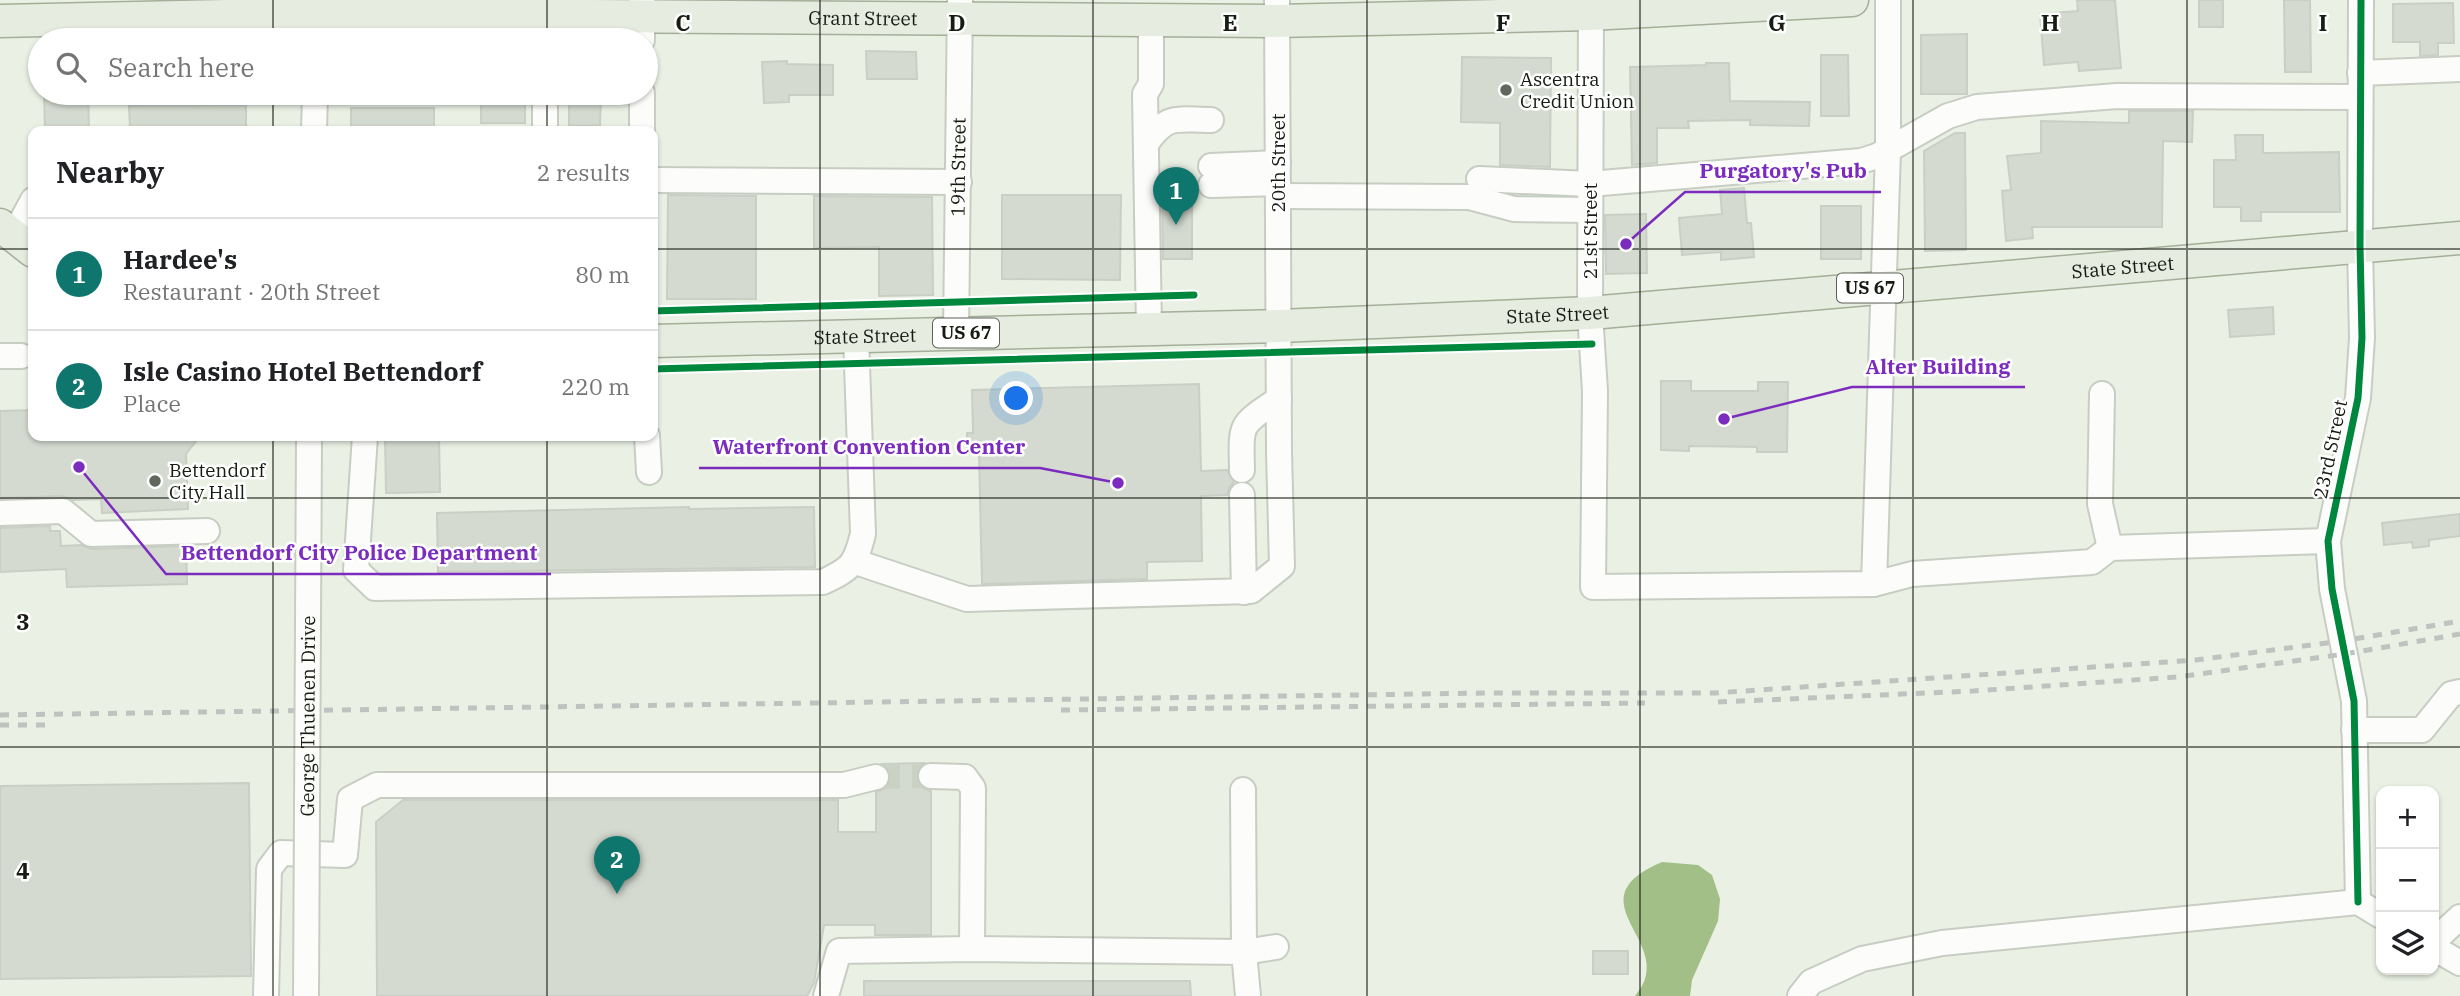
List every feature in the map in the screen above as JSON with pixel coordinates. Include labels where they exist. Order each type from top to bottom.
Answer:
[{"type":"main road","name":"Grant Street","points":[[0,21],[317,18],[545,28],[642,19],[960,9],[1151,20],[1277,10],[1591,7],[1852,0]]},
{"type":"main road","name":"State Street","points":[[658,341],[1279,326],[1590,313],[2460,238]]},
{"type":"street","points":[[1888,0],[1888,150],[1874,584],[1912,573],[2092,562],[2110,548],[2328,541]]},
{"type":"street","name":"23rd Street","points":[[2358,902],[2354,701],[2332,589],[2328,541],[2358,398],[2362,338],[2361,0]]},
{"type":"street","name":"21st Street","points":[[1591,7],[1590,313],[1595,391],[1593,587],[1874,584]]},
{"type":"street","name":"19th Street","points":[[956,333],[960,9]]},
{"type":"street","name":"20th Street","points":[[1244,592],[1251,591],[1282,566],[1277,10]]},
{"type":"street","points":[[1149,328],[1145,94],[1151,84],[1151,20]]},
{"type":"street","points":[[1479,179],[1590,184],[1861,161],[1888,150],[1948,116],[1977,107],[2117,96],[2360,85],[2460,69]]},
{"type":"street","points":[[314,126],[315,105]]},
{"type":"street","points":[[545,105],[545,126]]},
{"type":"street","points":[[642,105],[642,126]]},
{"type":"street","points":[[1146,144],[1162,123],[1171,120],[1211,120]]},
{"type":"street","points":[[1211,175],[1469,197],[1514,209],[1590,210]]},
{"type":"street","points":[[658,180],[959,182]]},
{"type":"street","points":[[16,237],[28,211]]},
{"type":"street","points":[[365,441],[356,570],[375,588],[823,582],[856,562],[863,534],[856,336]]},
{"type":"street","points":[[2102,394],[2100,504],[2110,548]]},
{"type":"street","points":[[1242,470],[1241,437],[1246,421],[1279,399]]},
{"type":"street","name":"George Thuenen Drive","points":[[306,996],[309,441]]},
{"type":"street","points":[[647,441],[649,472]]},
{"type":"street","points":[[856,562],[967,599],[1244,592],[1242,495]]},
{"type":"street","points":[[0,513],[63,511],[92,534],[206,531]]},
{"type":"street","points":[[2354,730],[2422,730],[2451,694],[2460,692]]},
{"type":"street","points":[[931,776],[965,777],[973,788],[972,949]]},
{"type":"street","points":[[266,996],[269,869],[281,853],[345,855],[350,799],[377,785],[844,785],[876,777]]},
{"type":"street","points":[[1243,790],[1244,952],[1248,996]]},
{"type":"street","points":[[1800,996],[1811,982],[1862,959],[1942,943],[2358,902],[2376,913]]},
{"type":"street","points":[[2439,936],[2460,917]]},
{"type":"street","points":[[826,996],[839,951],[972,949],[1244,952],[1276,947]]},
{"type":"street","points":[[2439,950],[2460,963]]},
{"type":"shaded area","points":[[1662,862],[1698,865],[1712,875],[1720,899],[1718,921],[1692,980],[1690,996],[1635,996],[1646,977],[1646,958],[1625,908],[1625,892],[1636,877]]},
{"type":"building","points":[[2077,0],[2115,0],[2121,68],[2079,71],[2078,62],[2044,65],[2040,14],[2078,11]]},
{"type":"building","points":[[2199,0],[2223,0],[2223,27],[2199,27]]},
{"type":"building","points":[[2284,0],[2310,0],[2311,72],[2285,72]]},
{"type":"building","points":[[2453,3],[2454,43],[2438,43],[2438,55],[2420,56],[2420,42],[2393,42],[2393,4]]},
{"type":"building","points":[[1967,34],[1967,94],[1921,94],[1921,35]]},
{"type":"building","points":[[866,51],[916,52],[917,79],[867,79]]},
{"type":"building","points":[[1821,55],[1848,55],[1849,116],[1821,116]]},
{"type":"building","name":"Ascentra Credit Union","points":[[1462,57],[1551,58],[1550,167],[1500,165],[1500,123],[1461,122]]},
{"type":"building","points":[[787,61],[787,64],[833,65],[833,95],[789,95],[789,102],[764,103],[762,62]]},
{"type":"building","points":[[1729,63],[1730,101],[1810,102],[1809,126],[1750,125],[1750,120],[1688,121],[1689,128],[1657,128],[1657,163],[1632,165],[1630,67]]},
{"type":"building","points":[[44,105],[88,105],[89,126],[45,126]]},
{"type":"building","points":[[246,105],[246,126],[130,126],[129,106]]},
{"type":"building","points":[[481,105],[525,105],[525,123],[481,123]]},
{"type":"building","points":[[569,105],[601,105],[600,126],[569,126]]},
{"type":"building","points":[[351,108],[434,108],[434,126],[351,126]]},
{"type":"building","points":[[2129,111],[2193,111],[2192,142],[2163,141],[2162,227],[2032,227],[2033,238],[2006,241],[2002,191],[2011,190],[2007,156],[2041,153],[2041,121],[2129,123]]},
{"type":"building","points":[[1955,133],[1965,133],[1966,250],[1925,251],[1924,151]]},
{"type":"building","points":[[2235,135],[2263,135],[2263,153],[2339,152],[2340,212],[2261,212],[2261,221],[2241,221],[2241,207],[2214,207],[2214,160],[2236,160]]},
{"type":"building","points":[[1744,188],[1754,257],[1721,260],[1721,252],[1682,255],[1679,218],[1722,214],[1720,190]]},
{"type":"building","points":[[1162,191],[1192,191],[1192,259],[1163,259]]},
{"type":"building","points":[[668,195],[756,196],[756,299],[667,299]]},
{"type":"building","points":[[1002,195],[1121,195],[1120,280],[1002,279]]},
{"type":"building","points":[[814,196],[932,197],[933,295],[879,296],[879,247],[814,248]]},
{"type":"building","points":[[1821,206],[1861,206],[1861,259],[1821,259]]},
{"type":"building","points":[[1646,214],[1647,273],[1606,274],[1605,215]]},
{"type":"building","points":[[2273,307],[2274,334],[2230,337],[2228,310]]},
{"type":"building","points":[[1661,381],[1691,381],[1691,391],[1758,391],[1758,382],[1788,382],[1787,452],[1757,452],[1757,447],[1689,446],[1689,451],[1661,450]]},
{"type":"building","points":[[1199,384],[1201,471],[1227,470],[1234,482],[1227,495],[1201,496],[1202,561],[1147,562],[1147,579],[982,584],[979,454],[967,454],[967,433],[973,433],[972,390]]},
{"type":"building","points":[[28,410],[28,441],[196,441],[186,454],[188,509],[102,513],[101,499],[73,500],[63,496],[0,498],[0,411]]},
{"type":"building","points":[[385,441],[439,441],[440,492],[386,493]]},
{"type":"building","points":[[814,507],[815,567],[438,572],[437,513]]},
{"type":"building","points":[[2460,514],[2460,536],[2429,540],[2429,546],[2413,548],[2412,542],[2384,545],[2382,523]]},
{"type":"building","points":[[50,526],[50,531],[60,531],[61,546],[81,545],[91,549],[186,546],[187,584],[67,587],[66,569],[0,572],[0,528]]},
{"type":"building","points":[[924,763],[916,776],[923,788],[931,791],[931,935],[875,935],[875,925],[824,925],[814,983],[807,996],[377,996],[376,822],[403,800],[838,800],[838,832],[876,832],[876,792],[886,788],[890,780],[890,773],[882,764]]},
{"type":"building","points":[[249,783],[251,976],[0,979],[0,786]]},
{"type":"building","points":[[1593,951],[1628,951],[1628,974],[1593,974]]},
{"type":"building","points":[[864,981],[1190,981],[1191,996],[864,996]]},
{"type":"tunnel","points":[[876,777],[931,776]]},
{"type":"railway","points":[[0,715],[1488,693],[1715,693],[2196,660],[2342,641],[2460,621]]},
{"type":"railway","points":[[1718,702],[1973,691],[2177,677],[2345,654],[2460,634]]},
{"type":"railway","points":[[1061,710],[1645,703]]},
{"type":"railway","points":[[0,725],[46,725]]},
{"type":"cycle path","points":[[2358,902],[2354,701],[2332,589],[2328,541],[2358,398],[2362,338],[2361,0]]},
{"type":"cycle path","points":[[658,311],[1194,295]]},
{"type":"cycle path","points":[[658,369],[1592,344]]},
{"type":"place","name":"Ascentra Credit Union","points":[[1506,90]]},
{"type":"place","name":"Hardee's","points":[[1176,225]]},
{"type":"place","name":"Purgatory's Pub","points":[[1626,244]]},
{"type":"place","name":"Alter Building","points":[[1724,419]]},
{"type":"place","name":"Bettendorf City Police Department","points":[[79,467]]},
{"type":"place","name":"Bettendorf City Hall","points":[[155,481]]},
{"type":"place","name":"Waterfront Convention Center","points":[[1118,483]]},
{"type":"place","name":"Isle Casino Hotel Bettendorf","points":[[617,894]]}]
